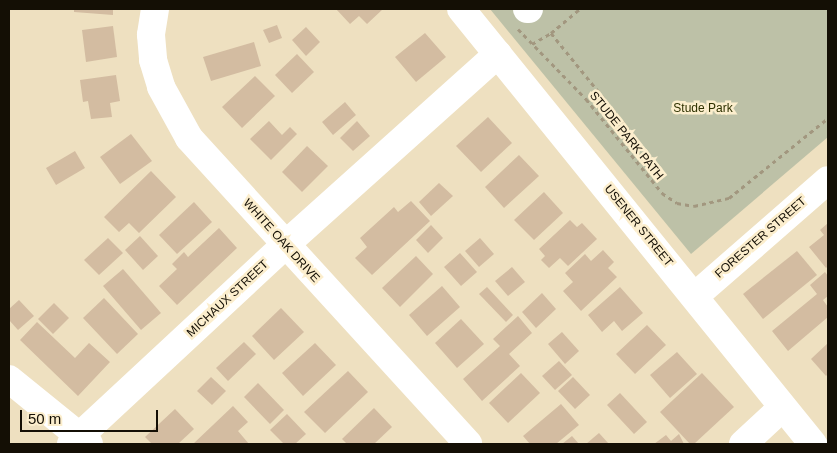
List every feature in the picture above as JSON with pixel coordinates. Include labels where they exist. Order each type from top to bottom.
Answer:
[{"type":"street","name":"WHITE OAK DRIVE","points":[[155,9],[151,35],[153,60],[161,87],[189,138],[277,252],[468,444]]},
{"type":"street","name":"USENER STREET","points":[[460,9],[695,296],[813,444]]},
{"type":"street","name":"MICHAUX STREET","points":[[80,441],[277,252],[498,54]]},
{"type":"street","name":"FORESTER STREET","points":[[695,296],[828,180]]},
{"type":"street","points":[[9,379],[80,441]]},
{"type":"street","points":[[743,444],[783,407]]},
{"type":"path","points":[[532,44],[551,33],[580,9]]},
{"type":"path","name":"STUDE PARK PATH","points":[[523,13],[532,44],[586,99],[662,193],[677,203],[694,206],[729,198],[828,118]]},
{"type":"path","points":[[551,33],[627,127]]},
{"type":"green space","name":"Stude Park","points":[[490,9],[828,9],[828,137],[691,254]]},
{"type":"building","points":[[74,9],[113,9],[113,15],[74,12]]},
{"type":"building","points":[[336,9],[383,9],[367,24],[359,16],[350,24]]},
{"type":"building","points":[[277,25],[282,38],[269,43],[263,30]]},
{"type":"building","points":[[113,26],[117,57],[86,62],[82,30]]},
{"type":"building","points":[[306,27],[320,42],[306,56],[292,40]]},
{"type":"building","points":[[425,33],[446,57],[416,82],[395,57]]},
{"type":"building","points":[[254,42],[261,66],[211,81],[203,57]]},
{"type":"building","points":[[297,54],[314,72],[292,93],[275,75]]},
{"type":"building","points":[[116,75],[120,101],[110,103],[112,117],[91,119],[88,101],[83,102],[80,80]]},
{"type":"building","points":[[255,76],[275,96],[242,128],[222,107]]},
{"type":"building","points":[[345,102],[356,115],[333,135],[322,122]]},
{"type":"building","points":[[488,117],[512,143],[481,172],[456,146]]},
{"type":"building","points":[[269,121],[282,135],[290,127],[297,134],[271,160],[250,139]]},
{"type":"building","points":[[357,121],[370,136],[353,151],[340,138]]},
{"type":"building","points":[[131,134],[152,161],[120,184],[100,157]]},
{"type":"building","points":[[307,146],[328,166],[302,192],[282,172]]},
{"type":"building","points":[[75,151],[85,168],[56,185],[46,168]]},
{"type":"building","points":[[519,155],[539,176],[504,208],[485,187]]},
{"type":"building","points":[[151,171],[176,197],[139,233],[129,223],[119,232],[104,217]]},
{"type":"building","points":[[439,183],[453,196],[431,216],[419,202]]},
{"type":"building","points":[[544,192],[563,213],[534,240],[514,220]]},
{"type":"building","points":[[411,201],[430,221],[372,275],[355,258],[367,247],[360,238],[394,207],[398,212]]},
{"type":"building","points":[[194,202],[212,222],[177,254],[159,235]]},
{"type":"building","points":[[570,220],[577,227],[582,223],[597,239],[568,266],[560,258],[549,268],[541,260],[545,256],[539,249]]},
{"type":"building","points":[[828,223],[828,266],[826,268],[809,247],[824,235],[820,230]]},
{"type":"building","points":[[431,225],[443,238],[428,253],[416,240]]},
{"type":"building","points":[[219,228],[237,248],[177,305],[159,286],[177,269],[172,264],[184,252],[188,257]]},
{"type":"building","points":[[140,236],[158,256],[143,270],[125,250]]},
{"type":"building","points":[[108,238],[123,253],[99,275],[84,260]]},
{"type":"building","points":[[480,238],[494,254],[479,267],[465,251]]},
{"type":"building","points":[[603,250],[614,262],[608,268],[617,277],[581,311],[563,291],[573,282],[565,273],[585,254],[591,261]]},
{"type":"building","points":[[797,251],[817,275],[763,319],[743,294]]},
{"type":"building","points":[[460,253],[477,272],[461,286],[444,267]]},
{"type":"building","points":[[416,256],[433,274],[400,307],[382,288]]},
{"type":"building","points":[[512,267],[525,282],[508,296],[495,281]]},
{"type":"building","points":[[123,269],[161,313],[141,330],[103,286]]},
{"type":"building","points":[[825,272],[828,276],[828,296],[823,300],[828,307],[828,317],[788,351],[772,331],[817,294],[810,285]]},
{"type":"building","points":[[442,286],[460,307],[427,336],[409,315]]},
{"type":"building","points":[[487,287],[513,315],[506,322],[479,294]]},
{"type":"building","points":[[620,287],[643,313],[622,331],[614,321],[602,332],[588,315]]},
{"type":"building","points":[[542,293],[556,309],[536,328],[522,312]]},
{"type":"building","points":[[104,298],[138,334],[117,354],[83,318]]},
{"type":"building","points":[[19,300],[34,316],[18,330],[9,320],[9,309]]},
{"type":"building","points":[[54,303],[69,318],[53,334],[38,319]]},
{"type":"building","points":[[281,308],[304,332],[274,360],[252,336]]},
{"type":"building","points":[[518,316],[532,333],[509,354],[520,366],[482,401],[463,379],[500,346],[493,339]]},
{"type":"building","points":[[461,319],[484,344],[457,368],[435,343]]},
{"type":"building","points":[[37,322],[75,358],[89,343],[110,362],[78,396],[20,340]]},
{"type":"building","points":[[647,325],[666,345],[635,374],[616,354]]},
{"type":"building","points":[[562,332],[579,351],[565,364],[548,344]]},
{"type":"building","points":[[244,342],[256,354],[228,381],[216,368]]},
{"type":"building","points":[[315,343],[336,365],[303,396],[282,373]]},
{"type":"building","points":[[828,343],[828,374],[826,376],[811,359]]},
{"type":"building","points":[[677,352],[697,374],[670,398],[650,375]]},
{"type":"building","points":[[559,361],[572,375],[555,390],[542,376]]},
{"type":"building","points":[[348,371],[368,392],[325,433],[304,412]]},
{"type":"building","points":[[521,373],[540,393],[508,423],[489,403]]},
{"type":"building","points":[[702,373],[734,407],[694,444],[690,444],[660,412]]},
{"type":"building","points":[[211,377],[226,391],[212,405],[197,391]]},
{"type":"building","points":[[573,377],[590,395],[575,409],[558,391]]},
{"type":"building","points":[[258,383],[284,410],[270,424],[244,397]]},
{"type":"building","points":[[620,393],[647,422],[634,434],[607,405]]},
{"type":"building","points":[[561,404],[579,425],[556,444],[530,444],[523,436]]},
{"type":"building","points":[[233,406],[248,422],[238,431],[249,444],[193,444]]},
{"type":"building","points":[[374,408],[392,427],[374,444],[347,444],[342,439]]},
{"type":"building","points":[[175,409],[194,429],[178,444],[152,444],[145,437]]},
{"type":"building","points":[[287,414],[306,434],[295,444],[284,444],[270,430]]},
{"type":"building","points":[[599,433],[609,444],[586,444]]},
{"type":"building","points":[[679,434],[684,444],[654,444],[666,435],[671,441]]},
{"type":"building","points":[[572,436],[579,444],[562,444]]}]
